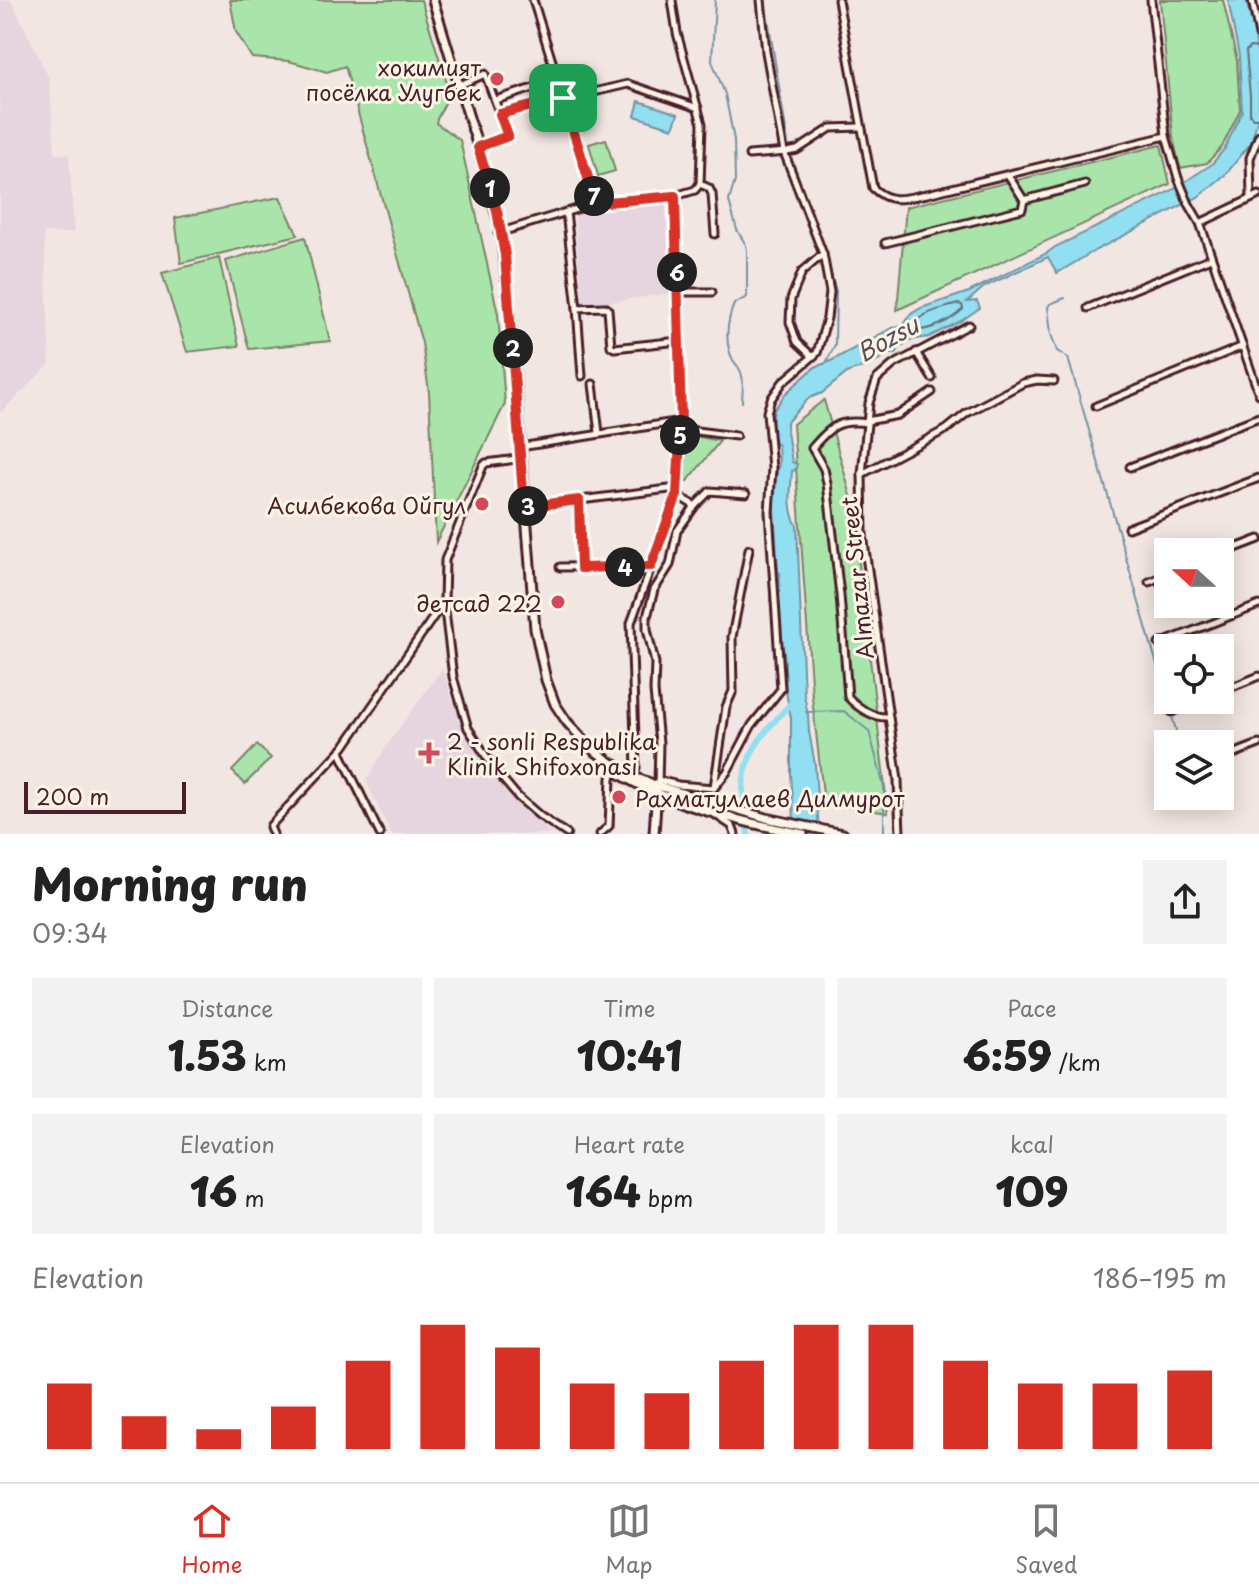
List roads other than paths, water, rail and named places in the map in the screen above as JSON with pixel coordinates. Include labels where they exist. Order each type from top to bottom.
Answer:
[{"type":"main road","points":[[432,0],[460,85],[500,232],[511,323],[535,629],[546,680],[555,704],[567,722],[615,768]]},
{"type":"main road","points":[[432,0],[500,232],[528,603],[543,681],[552,706],[588,749],[633,779],[803,834]]},
{"type":"main road","points":[[657,786],[676,800],[732,813]]},
{"type":"main road","points":[[654,834],[657,786]]},
{"type":"main road","points":[[655,816],[662,805],[676,800]]},
{"type":"main road","points":[[788,828],[843,834]]},
{"type":"street","points":[[533,0],[596,203]]},
{"type":"street","points":[[500,232],[596,203],[675,196],[695,190],[700,184],[702,124],[677,33],[672,0]]},
{"type":"street","points":[[714,788],[727,772],[752,725],[781,689],[769,512],[772,468],[767,412],[771,399],[783,382],[817,353],[827,318],[830,292],[823,254],[785,152],[766,52],[761,0]]},
{"type":"street","points":[[838,0],[873,188],[882,196],[893,200],[927,194],[1166,136]]},
{"type":"street","points":[[1151,0],[1166,136],[1178,178],[1200,223],[1259,391]]},
{"type":"street","points":[[1252,0],[1259,35]]},
{"type":"street","points":[[460,85],[485,74],[508,136],[478,147]]},
{"type":"street","points":[[496,100],[558,80]]},
{"type":"street","points":[[500,114],[628,84],[698,108]]},
{"type":"street","points":[[749,155],[797,150],[831,128],[860,127]]},
{"type":"street","points":[[1251,198],[1250,158],[1259,135]]},
{"type":"street","points":[[885,243],[1022,209],[1024,200],[1008,175]]},
{"type":"street","points":[[700,184],[709,188],[712,194],[715,234]]},
{"type":"street","points":[[1024,200],[1085,184]]},
{"type":"street","points":[[1200,223],[1259,195]]},
{"type":"street","points":[[633,779],[636,768],[631,623],[677,491],[681,421],[675,196]]},
{"type":"street","points":[[566,212],[582,376]]},
{"type":"street","points":[[812,356],[797,342],[790,322],[791,299],[802,272],[823,254]]},
{"type":"street","points":[[1088,308],[1211,258]]},
{"type":"street","points":[[678,292],[712,292]]},
{"type":"street","points":[[577,308],[608,309],[611,346],[614,348],[679,341]]},
{"type":"street","name":"Almazar Street","points":[[900,834],[898,780],[863,535],[862,474],[869,403],[877,379],[893,365],[969,325]]},
{"type":"street","points":[[1096,406],[1243,346]]},
{"type":"street","points":[[916,352],[932,378]]},
{"type":"street","points":[[862,474],[947,429],[967,413],[1023,383],[1054,381]]},
{"type":"street","points":[[593,384],[599,433]]},
{"type":"street","points":[[888,717],[882,718],[861,709],[848,697],[827,483],[824,469],[812,448],[824,434],[842,422],[867,422],[898,415],[932,392]]},
{"type":"street","points":[[1130,467],[1259,417]]},
{"type":"street","points":[[520,447],[681,421]]},
{"type":"street","points":[[681,429],[736,436]]},
{"type":"street","points":[[517,459],[483,466],[445,560],[444,602],[453,677],[468,728],[495,770],[518,797],[567,834]]},
{"type":"street","points":[[1128,528],[1259,478]]},
{"type":"street","points":[[524,507],[677,491],[695,506]]},
{"type":"street","points":[[714,788],[657,786],[659,743],[655,663],[647,617],[654,590],[670,565],[677,531],[695,506],[710,491],[746,494]]},
{"type":"street","points":[[579,500],[581,568]]},
{"type":"street","points":[[1234,549],[1259,539]]},
{"type":"street","points":[[714,788],[726,707],[733,691],[732,637],[749,549]]},
{"type":"street","points":[[560,567],[651,566]]},
{"type":"street","points":[[1149,582],[1154,580]]},
{"type":"street","points":[[273,834],[271,825],[340,752],[444,602]]},
{"type":"street","points":[[1185,634],[1259,605]]},
{"type":"street","points":[[1234,686],[1259,676]]},
{"type":"street","points":[[1234,754],[1259,744]]},
{"type":"street","points":[[340,752],[380,834]]},
{"type":"street","points":[[600,834],[609,826],[611,778],[615,768]]},
{"type":"street","points":[[705,809],[732,826],[735,834]]},
{"type":"water","name":"Bozsu","points":[[1228,0],[1246,0],[1259,65],[1259,114],[1251,143],[1226,174],[1198,197],[1057,273],[1048,257],[984,287],[967,302],[977,301],[980,308],[929,337],[910,340],[896,354],[887,354],[878,361],[847,373],[822,393],[809,398],[787,422],[792,462],[797,464],[792,471],[791,506],[797,525],[804,695],[815,764],[819,834],[795,834],[791,718],[778,624],[780,573],[773,493],[779,463],[778,445],[773,442],[771,428],[774,410],[785,394],[815,367],[892,328],[903,326],[911,314],[921,308],[969,292],[1171,191],[1212,164],[1225,148],[1242,111],[1239,56]]},
{"type":"water","points":[[639,101],[678,114],[673,128],[635,116]]},
{"type":"waterway","points":[[715,0],[712,61],[725,94],[734,140],[735,181],[729,201],[747,251],[747,297],[734,304],[728,332],[730,353],[742,376],[742,402]]},
{"type":"waterway","points":[[765,0],[790,155],[819,233],[836,291],[835,345],[826,363]]},
{"type":"waterway","points":[[1065,298],[1048,307],[1051,334],[1057,351],[1068,358],[1176,730]]},
{"type":"waterway","points":[[748,834],[743,790],[747,763],[759,740],[794,700]]},
{"type":"waterway","points":[[806,712],[844,711],[869,731],[884,787],[884,834]]},
{"type":"place","name":"хокимият посёлка Улугбек","points":[[497,79]]},
{"type":"place","name":"Асилбекова Ойгул","points":[[482,504]]},
{"type":"place","name":"детсад 222","points":[[558,602]]},
{"type":"place","name":"2 - sonli Respublika Klinik Shifoxonasi","points":[[429,753]]},
{"type":"place","name":"Рахматуллаев Дилмурот","points":[[619,797]]}]
